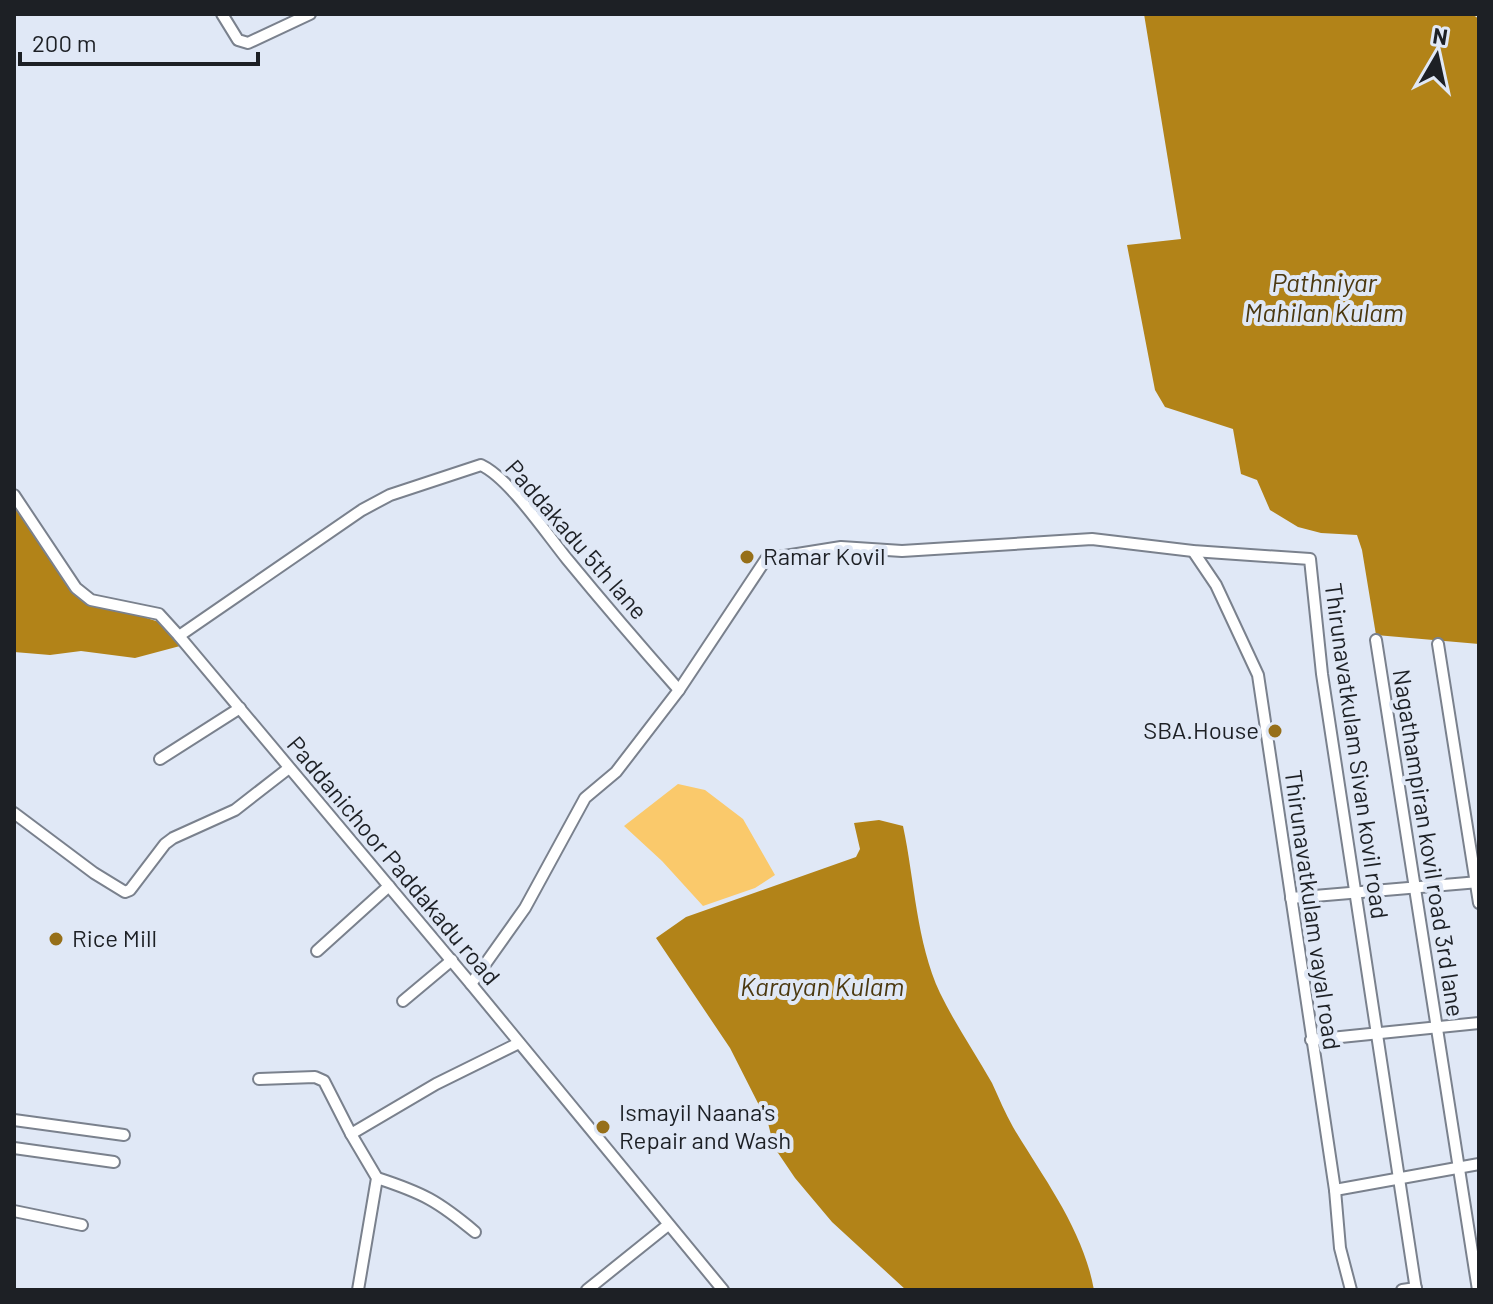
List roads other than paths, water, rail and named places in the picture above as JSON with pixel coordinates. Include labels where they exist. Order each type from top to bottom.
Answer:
[{"type":"street","points":[[222,14],[238,40],[248,43],[310,14]]},
{"type":"street","name":"Paddakadu 5th lane","points":[[179,636],[362,510],[390,495],[481,465],[490,469],[511,491],[679,690]]},
{"type":"street","name":"Paddanichoor Paddakadu road","points":[[14,495],[76,588],[91,600],[159,614],[179,636],[452,960],[723,1290]]},
{"type":"street","name":"Thirunavatkulam Sivan kovil road","points":[[471,984],[525,908],[585,798],[616,772],[679,690],[766,559],[841,547],[902,551],[1092,539],[1193,551],[1310,559],[1322,674],[1416,1289]]},
{"type":"street","name":"Thirunavatkulam vayal road","points":[[1193,551],[1216,585],[1258,675],[1335,1190],[1340,1248],[1351,1290]]},
{"type":"street","name":"Nagathampiran kovil road 3rd lane","points":[[1376,640],[1478,1290]]},
{"type":"street","points":[[1438,644],[1479,903]]},
{"type":"street","points":[[160,759],[240,708]]},
{"type":"street","points":[[14,813],[94,873],[125,892],[130,890],[165,844],[235,810],[289,768]]},
{"type":"street","points":[[1291,898],[1477,882]]},
{"type":"street","points":[[317,951],[389,886]]},
{"type":"street","points":[[403,1001],[452,960]]},
{"type":"street","points":[[1311,1040],[1479,1023]]},
{"type":"street","points":[[351,1134],[436,1084],[519,1043]]},
{"type":"street","points":[[259,1079],[315,1077],[324,1081],[377,1178],[358,1290]]},
{"type":"street","points":[[14,1120],[124,1135]]},
{"type":"street","points":[[14,1148],[114,1162]]},
{"type":"street","points":[[1335,1190],[1479,1164]]},
{"type":"street","points":[[377,1178],[418,1191],[440,1203],[475,1232]]},
{"type":"street","points":[[14,1211],[82,1225]]},
{"type":"street","points":[[587,1290],[668,1225]]},
{"type":"street","points":[[1402,1290],[1416,1289]]},
{"type":"water","name":"Pathniyar Mahilan Kulam","points":[[1144,14],[1472,14],[1479,19],[1479,644],[1376,635],[1357,535],[1321,533],[1298,527],[1270,510],[1257,480],[1241,474],[1233,429],[1165,407],[1155,390],[1127,245],[1181,239]]},
{"type":"water","points":[[14,507],[76,595],[159,622],[180,646],[135,658],[81,651],[50,655],[14,652]]},
{"type":"water","name":"Karayan Kulam","points":[[879,820],[903,826],[921,932],[940,993],[992,1083],[1013,1127],[1072,1225],[1094,1290],[906,1290],[832,1222],[795,1178],[774,1147],[768,1123],[730,1048],[656,938],[686,917],[856,857],[860,849],[854,823]]},
{"type":"place","name":"Ramar Kovil","points":[[747,557]]},
{"type":"place","name":"SBA.House","points":[[1275,731]]},
{"type":"place","name":"Rice Mill","points":[[56,939]]},
{"type":"place","name":"Ismayil Naana's Repair and Wash","points":[[603,1127]]}]
